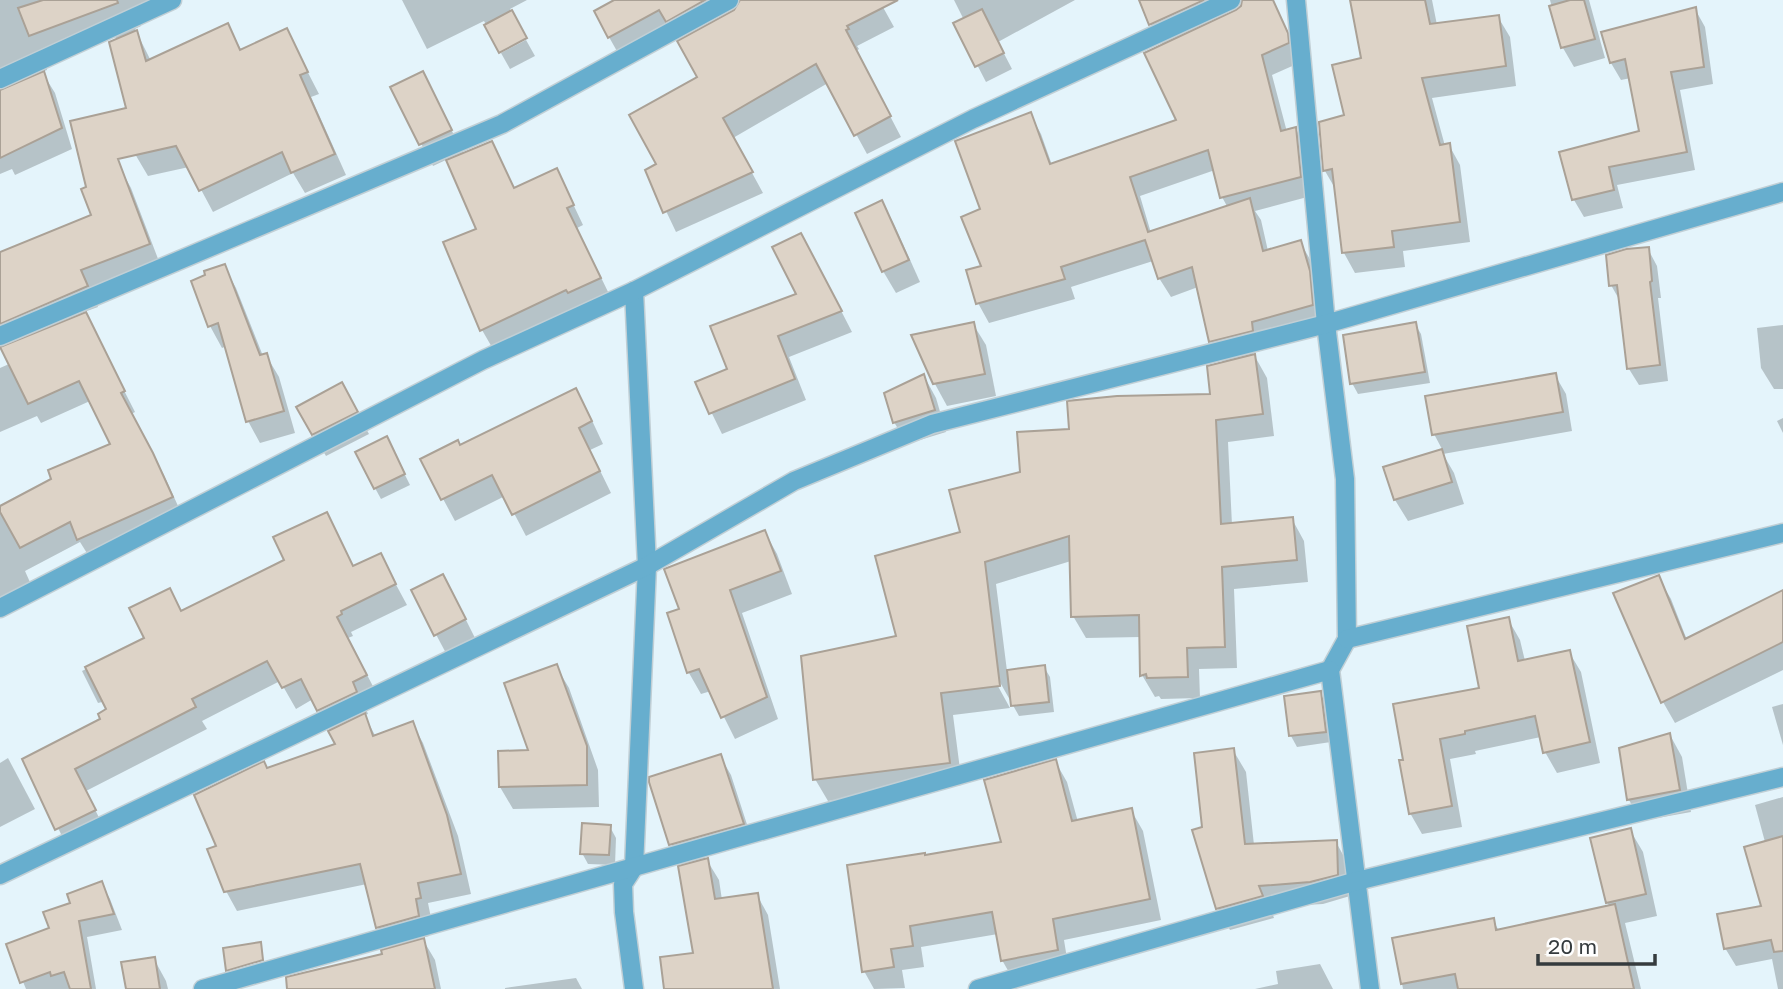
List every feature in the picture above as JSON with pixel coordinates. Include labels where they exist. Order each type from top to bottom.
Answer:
[{"type":"street","points":[[0,79],[172,0]]},
{"type":"street","points":[[0,336],[502,124],[729,0]]},
{"type":"street","points":[[0,608],[482,360],[634,291],[974,119],[1231,0]]},
{"type":"street","points":[[1296,0],[1326,324],[1345,479],[1347,639],[1330,670],[1370,989]]},
{"type":"street","points":[[0,875],[647,566],[794,481],[932,424],[1326,324],[1783,192]]},
{"type":"street","points":[[634,291],[647,566],[634,867],[623,884],[634,989]]},
{"type":"street","points":[[1347,639],[1783,533]]},
{"type":"street","points":[[203,989],[1330,670]]},
{"type":"street","points":[[978,989],[1357,881],[1783,777]]},
{"type":"building","points":[[43,0],[117,0],[118,3],[29,36],[18,8]]},
{"type":"building","points":[[614,0],[705,0],[666,22],[659,10],[608,38],[594,11]]},
{"type":"building","points":[[740,0],[898,0],[847,26],[849,29],[846,30],[891,116],[854,136],[816,64],[723,118],[753,172],[663,213],[645,170],[656,164],[629,115],[697,77],[677,41],[734,10]]},
{"type":"building","points":[[1139,0],[1204,0],[1149,25]]},
{"type":"building","points":[[1242,0],[1273,0],[1288,33],[1289,43],[1262,55],[1281,131],[1296,127],[1301,177],[1220,198],[1208,150],[1130,177],[1148,232],[1250,198],[1263,251],[1301,240],[1310,271],[1313,305],[1252,322],[1253,331],[1209,342],[1192,267],[1158,279],[1145,240],[1061,267],[1065,279],[976,304],[966,270],[981,266],[961,217],[980,209],[955,141],[1031,112],[1050,164],[1176,120],[1144,53],[1236,10],[1241,6]]},
{"type":"building","points":[[1350,0],[1425,0],[1430,24],[1499,15],[1506,66],[1422,78],[1440,145],[1450,143],[1460,222],[1392,231],[1394,247],[1342,253],[1332,169],[1323,171],[1319,122],[1344,115],[1332,65],[1361,58]]},
{"type":"building","points":[[1570,0],[1584,0],[1595,39],[1561,48],[1549,6]]},
{"type":"building","points":[[1696,7],[1704,67],[1671,72],[1687,152],[1609,167],[1614,190],[1572,200],[1559,152],[1639,131],[1625,59],[1610,63],[1601,32]]},
{"type":"building","points":[[982,9],[1004,53],[975,67],[953,23]]},
{"type":"building","points":[[512,10],[527,38],[499,53],[484,25]]},
{"type":"building","points":[[228,23],[240,50],[287,28],[308,72],[300,75],[335,154],[291,173],[282,152],[199,191],[176,146],[118,159],[150,244],[81,270],[88,286],[0,324],[0,252],[91,215],[81,189],[86,187],[70,121],[126,108],[109,42],[137,30],[146,61]]},
{"type":"building","points":[[44,71],[62,128],[0,158],[0,90]]},
{"type":"building","points":[[423,71],[452,130],[419,145],[390,87]]},
{"type":"building","points":[[492,141],[514,188],[557,168],[574,205],[567,208],[601,278],[568,293],[566,290],[480,331],[443,242],[476,229],[446,160]]},
{"type":"building","points":[[882,200],[909,260],[882,272],[855,213]]},
{"type":"building","points":[[801,233],[842,311],[778,336],[795,379],[709,414],[695,382],[727,369],[710,326],[796,294],[772,247]]},
{"type":"building","points":[[1649,247],[1650,282],[1660,365],[1627,369],[1617,285],[1609,286],[1606,255],[1626,249]]},
{"type":"building","points":[[225,264],[260,355],[267,353],[284,411],[246,422],[218,323],[208,327],[191,281],[205,275],[204,271]]},
{"type":"building","points":[[86,312],[125,391],[121,393],[173,497],[77,540],[70,522],[20,548],[0,512],[0,506],[51,479],[48,470],[110,444],[79,381],[28,404],[0,347]]},
{"type":"building","points":[[974,322],[985,374],[933,384],[911,335]]},
{"type":"building","points":[[1416,322],[1425,372],[1350,384],[1343,335]]},
{"type":"building","points":[[1255,354],[1263,414],[1216,420],[1221,524],[1293,517],[1297,560],[1222,567],[1225,647],[1187,648],[1188,677],[1147,678],[1146,674],[1140,676],[1139,615],[1071,617],[1069,536],[985,562],[1000,686],[941,693],[950,763],[813,780],[801,656],[896,636],[875,556],[960,532],[949,490],[1020,472],[1017,432],[1069,429],[1067,401],[1117,396],[1210,394],[1207,366]]},
{"type":"building","points":[[1556,373],[1563,412],[1432,435],[1425,396]]},
{"type":"building","points":[[924,374],[935,410],[893,423],[884,393]]},
{"type":"building","points":[[342,382],[358,412],[312,435],[296,407]]},
{"type":"building","points":[[576,388],[592,421],[579,428],[600,471],[512,515],[492,475],[441,500],[420,459],[458,440],[460,445]]},
{"type":"building","points":[[387,436],[405,474],[374,489],[355,452]]},
{"type":"building","points":[[1442,449],[1452,482],[1394,500],[1383,467]]},
{"type":"building","points":[[327,512],[353,566],[381,553],[396,584],[341,611],[342,614],[337,617],[367,675],[353,682],[357,692],[317,711],[301,679],[282,688],[267,661],[192,699],[196,707],[75,769],[96,810],[55,830],[22,759],[100,719],[98,714],[106,709],[85,667],[144,638],[129,608],[170,588],[181,611],[284,560],[273,537]]},
{"type":"building","points":[[765,530],[781,571],[730,590],[767,697],[721,718],[699,669],[687,673],[667,613],[679,609],[664,569]]},
{"type":"building","points":[[443,574],[466,619],[434,636],[411,590]]},
{"type":"building","points":[[1659,575],[1685,639],[1783,590],[1783,642],[1661,703],[1613,593]]},
{"type":"building","points":[[1509,617],[1518,661],[1570,650],[1590,742],[1543,753],[1535,716],[1440,739],[1452,806],[1409,814],[1399,760],[1403,760],[1393,704],[1479,688],[1467,626]]},
{"type":"building","points":[[557,664],[587,746],[587,785],[499,787],[498,751],[528,750],[504,683]]},
{"type":"building","points":[[1045,665],[1049,702],[1011,706],[1007,670]]},
{"type":"building","points":[[1321,691],[1326,732],[1289,736],[1284,696]]},
{"type":"building","points":[[365,713],[373,736],[413,721],[447,815],[461,874],[418,883],[421,898],[416,899],[419,916],[376,928],[360,864],[224,892],[207,849],[216,846],[194,795],[264,761],[267,768],[335,744],[328,731]]},
{"type":"building","points":[[1670,733],[1680,790],[1627,800],[1619,748]]},
{"type":"building","points":[[1234,748],[1245,844],[1337,840],[1338,875],[1310,882],[1259,886],[1263,896],[1216,909],[1192,830],[1202,827],[1194,753]]},
{"type":"building","points":[[721,754],[744,824],[669,845],[649,777]]},
{"type":"building","points":[[1056,759],[1072,821],[1132,808],[1150,899],[1053,919],[1058,950],[1001,961],[992,912],[910,926],[913,946],[891,949],[894,967],[862,972],[847,865],[1001,842],[984,780]]},
{"type":"building","points":[[582,823],[611,825],[609,855],[580,854]]},
{"type":"building","points":[[1631,828],[1646,894],[1606,903],[1590,838]]},
{"type":"building","points":[[1783,836],[1783,951],[1774,952],[1771,940],[1724,949],[1717,914],[1761,906],[1744,847]]},
{"type":"building","points":[[708,858],[715,899],[758,893],[773,989],[664,989],[660,957],[693,953],[678,866]]},
{"type":"building","points":[[102,881],[114,914],[79,921],[91,989],[70,989],[64,972],[51,976],[50,972],[20,983],[6,944],[49,928],[43,912],[70,903],[67,894]]},
{"type":"building","points":[[1615,904],[1634,989],[1458,989],[1455,974],[1401,984],[1392,938],[1494,918],[1496,930]]},
{"type":"building","points":[[424,938],[435,989],[287,989],[286,977],[382,954],[381,950]]},
{"type":"building","points":[[261,942],[263,960],[226,971],[223,948]]},
{"type":"building","points":[[155,957],[160,989],[126,989],[121,962]]}]
